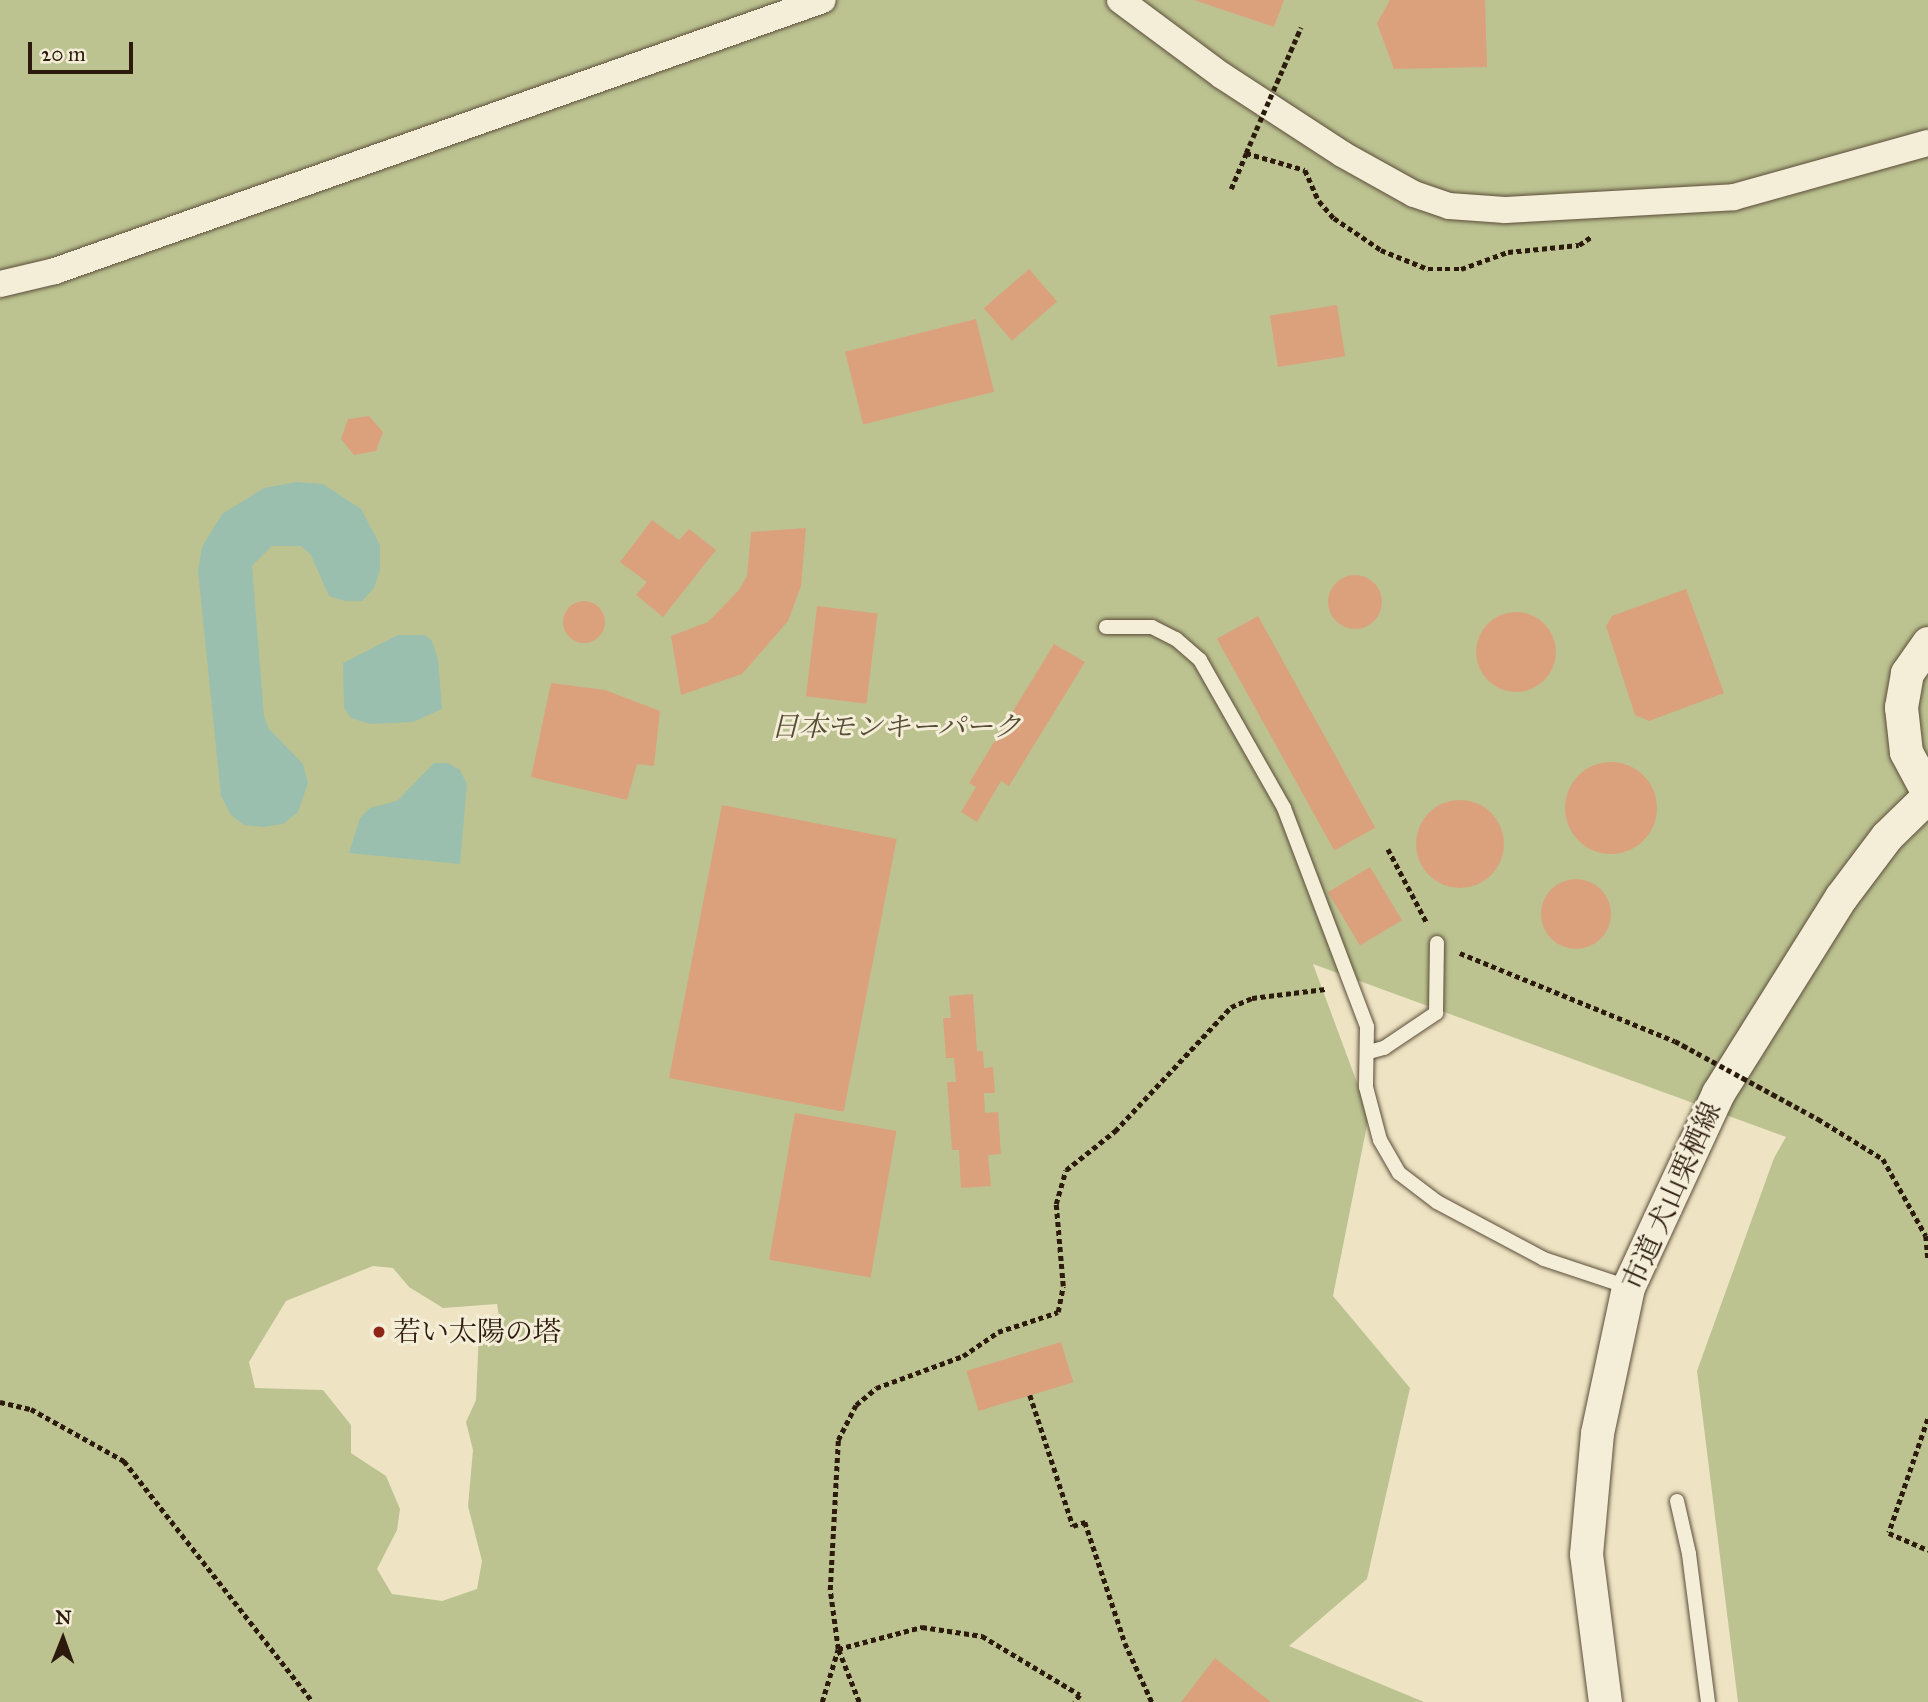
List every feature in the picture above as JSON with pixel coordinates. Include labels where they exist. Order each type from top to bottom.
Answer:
[{"type":"street","points":[[0,284],[55,271],[823,0]]},
{"type":"street","points":[[1119,0],[1221,75],[1342,154],[1414,194],[1449,206],[1506,210],[1734,197],[1928,143]]},
{"type":"street","points":[[1928,643],[1907,673],[1901,708],[1906,752],[1928,794]]},
{"type":"street","name":"市道 犬山栗栖線","points":[[1605,1702],[1586,1554],[1597,1433],[1628,1287],[1717,1093],[1841,897],[1887,836],[1928,794]]},
{"type":"lane","points":[[1106,627],[1152,627],[1175,639],[1199,660],[1284,808],[1367,1027],[1369,1052],[1366,1087],[1380,1140],[1399,1173],[1437,1202],[1544,1259],[1628,1287]]},
{"type":"lane","points":[[1369,1052],[1384,1048],[1436,1013],[1437,943]]},
{"type":"lane","points":[[1677,1501],[1689,1554],[1708,1702]]},
{"type":"path","points":[[1245,153],[1301,27]]},
{"type":"path","points":[[1388,849],[1437,943],[1675,1041],[1818,1119],[1883,1158],[1926,1236],[1928,1260]]},
{"type":"path","points":[[859,1702],[838,1649],[830,1590],[838,1440],[856,1405],[876,1388],[963,1356],[998,1332],[1058,1312],[1063,1286],[1056,1203],[1066,1170],[1115,1130],[1231,1007],[1252,998],[1351,984]]},
{"type":"path","points":[[1030,1395],[1073,1527],[1085,1522],[1125,1643],[1152,1702]]},
{"type":"path","points":[[0,1402],[31,1409],[124,1461],[313,1702]]},
{"type":"path","points":[[1928,1419],[1889,1532],[1928,1550]]},
{"type":"path","points":[[838,1649],[922,1627],[982,1636],[1080,1695],[1075,1702]]},
{"type":"path","points":[[822,1702],[838,1649]]},
{"type":"green space","name":"日本モンキーパーク","points":[[0,0],[1928,0],[1928,1702],[1738,1702],[1697,1371],[1774,1158],[1786,1137],[1313,964],[1369,1115],[1333,1296],[1410,1388],[1367,1579],[1289,1646],[1424,1702],[0,1702]],"holes":[[[373,1266],[393,1268],[409,1287],[443,1308],[497,1304],[499,1316],[479,1331],[476,1400],[466,1422],[473,1450],[468,1506],[482,1561],[477,1589],[442,1601],[392,1594],[377,1569],[397,1530],[400,1509],[386,1476],[351,1453],[351,1425],[323,1390],[255,1388],[249,1362],[286,1301]]]},
{"type":"shaded area","points":[[296,482],[323,484],[361,509],[380,545],[380,570],[374,588],[362,601],[345,601],[329,596],[311,555],[301,546],[272,546],[252,566],[264,716],[269,729],[303,764],[308,783],[298,812],[283,824],[263,827],[244,825],[231,815],[221,796],[198,571],[202,547],[222,514],[264,488]]},
{"type":"shaded area","points":[[398,635],[425,635],[432,641],[438,659],[442,709],[413,722],[370,724],[351,718],[344,708],[343,663]]},
{"type":"shaded area","points":[[434,763],[448,763],[460,770],[467,784],[460,864],[349,853],[360,818],[370,808],[397,801]]},
{"type":"building","points":[[1194,0],[1284,0],[1274,27]]},
{"type":"building","points":[[1390,0],[1485,0],[1487,67],[1394,69],[1377,23]]},
{"type":"building","points":[[1029,269],[1057,301],[1012,341],[984,308]]},
{"type":"building","points":[[1337,305],[1345,356],[1278,367],[1270,316]]},
{"type":"building","points":[[976,319],[994,392],[863,424],[845,352]]},
{"type":"building","points":[[369,416],[383,432],[376,451],[354,455],[341,439],[348,419]]},
{"type":"building","points":[[652,520],[679,540],[689,529],[716,550],[663,617],[636,595],[647,582],[620,562]]},
{"type":"building","points":[[806,528],[801,586],[788,621],[742,674],[681,695],[671,636],[708,622],[739,590],[747,576],[751,532]]},
{"type":"building","points":[[1360,575],[1370,579],[1378,587],[1382,602],[1378,617],[1370,625],[1350,629],[1340,625],[1332,617],[1328,597],[1332,587],[1340,579]]},
{"type":"building","points":[[1686,589],[1724,693],[1649,721],[1635,715],[1606,626],[1612,616]]},
{"type":"building","points":[[584,601],[599,607],[605,622],[599,637],[584,643],[569,637],[563,622],[569,607]]},
{"type":"building","points":[[817,606],[878,613],[866,704],[806,696]]},
{"type":"building","points":[[1516,612],[1531,615],[1544,624],[1553,637],[1556,652],[1553,667],[1544,680],[1531,689],[1516,692],[1501,689],[1488,680],[1479,667],[1476,652],[1479,637],[1488,624],[1501,615]]},
{"type":"building","points":[[1258,616],[1375,828],[1334,850],[1217,639]]},
{"type":"building","points":[[1054,644],[1085,662],[1009,786],[1001,781],[977,822],[961,812],[976,787],[969,783]]},
{"type":"building","points":[[551,683],[605,690],[660,711],[654,766],[637,764],[627,800],[531,777]]},
{"type":"building","points":[[1611,762],[1629,765],[1644,775],[1654,790],[1657,808],[1654,826],[1644,841],[1629,851],[1611,854],[1593,851],[1578,841],[1568,826],[1565,808],[1568,790],[1578,775],[1593,765]]},
{"type":"building","points":[[1460,800],[1477,804],[1491,813],[1500,827],[1504,844],[1500,861],[1491,875],[1477,884],[1460,888],[1443,884],[1429,875],[1420,861],[1416,844],[1420,827],[1429,813],[1443,804]]},
{"type":"building","points":[[722,805],[897,839],[844,1112],[669,1078]]},
{"type":"building","points":[[1370,867],[1402,920],[1360,945],[1328,892]]},
{"type":"building","points":[[1583,879],[1596,885],[1605,894],[1609,900],[1609,928],[1601,939],[1590,947],[1569,949],[1551,939],[1543,928],[1541,907],[1551,889],[1562,881]]},
{"type":"building","points":[[973,994],[977,1051],[983,1051],[984,1068],[993,1067],[995,1093],[984,1093],[985,1113],[998,1112],[1001,1154],[988,1155],[991,1186],[961,1188],[959,1150],[952,1150],[947,1082],[956,1082],[954,1058],[946,1058],[943,1018],[951,1018],[949,996]]},
{"type":"building","points":[[795,1113],[896,1131],[871,1278],[769,1260]]},
{"type":"building","points":[[1061,1342],[1073,1382],[979,1411],[966,1371]]},
{"type":"building","points":[[1215,1658],[1271,1702],[1181,1702]]},
{"type":"place","name":"若い太陽の塔","points":[[379,1332]]}]
